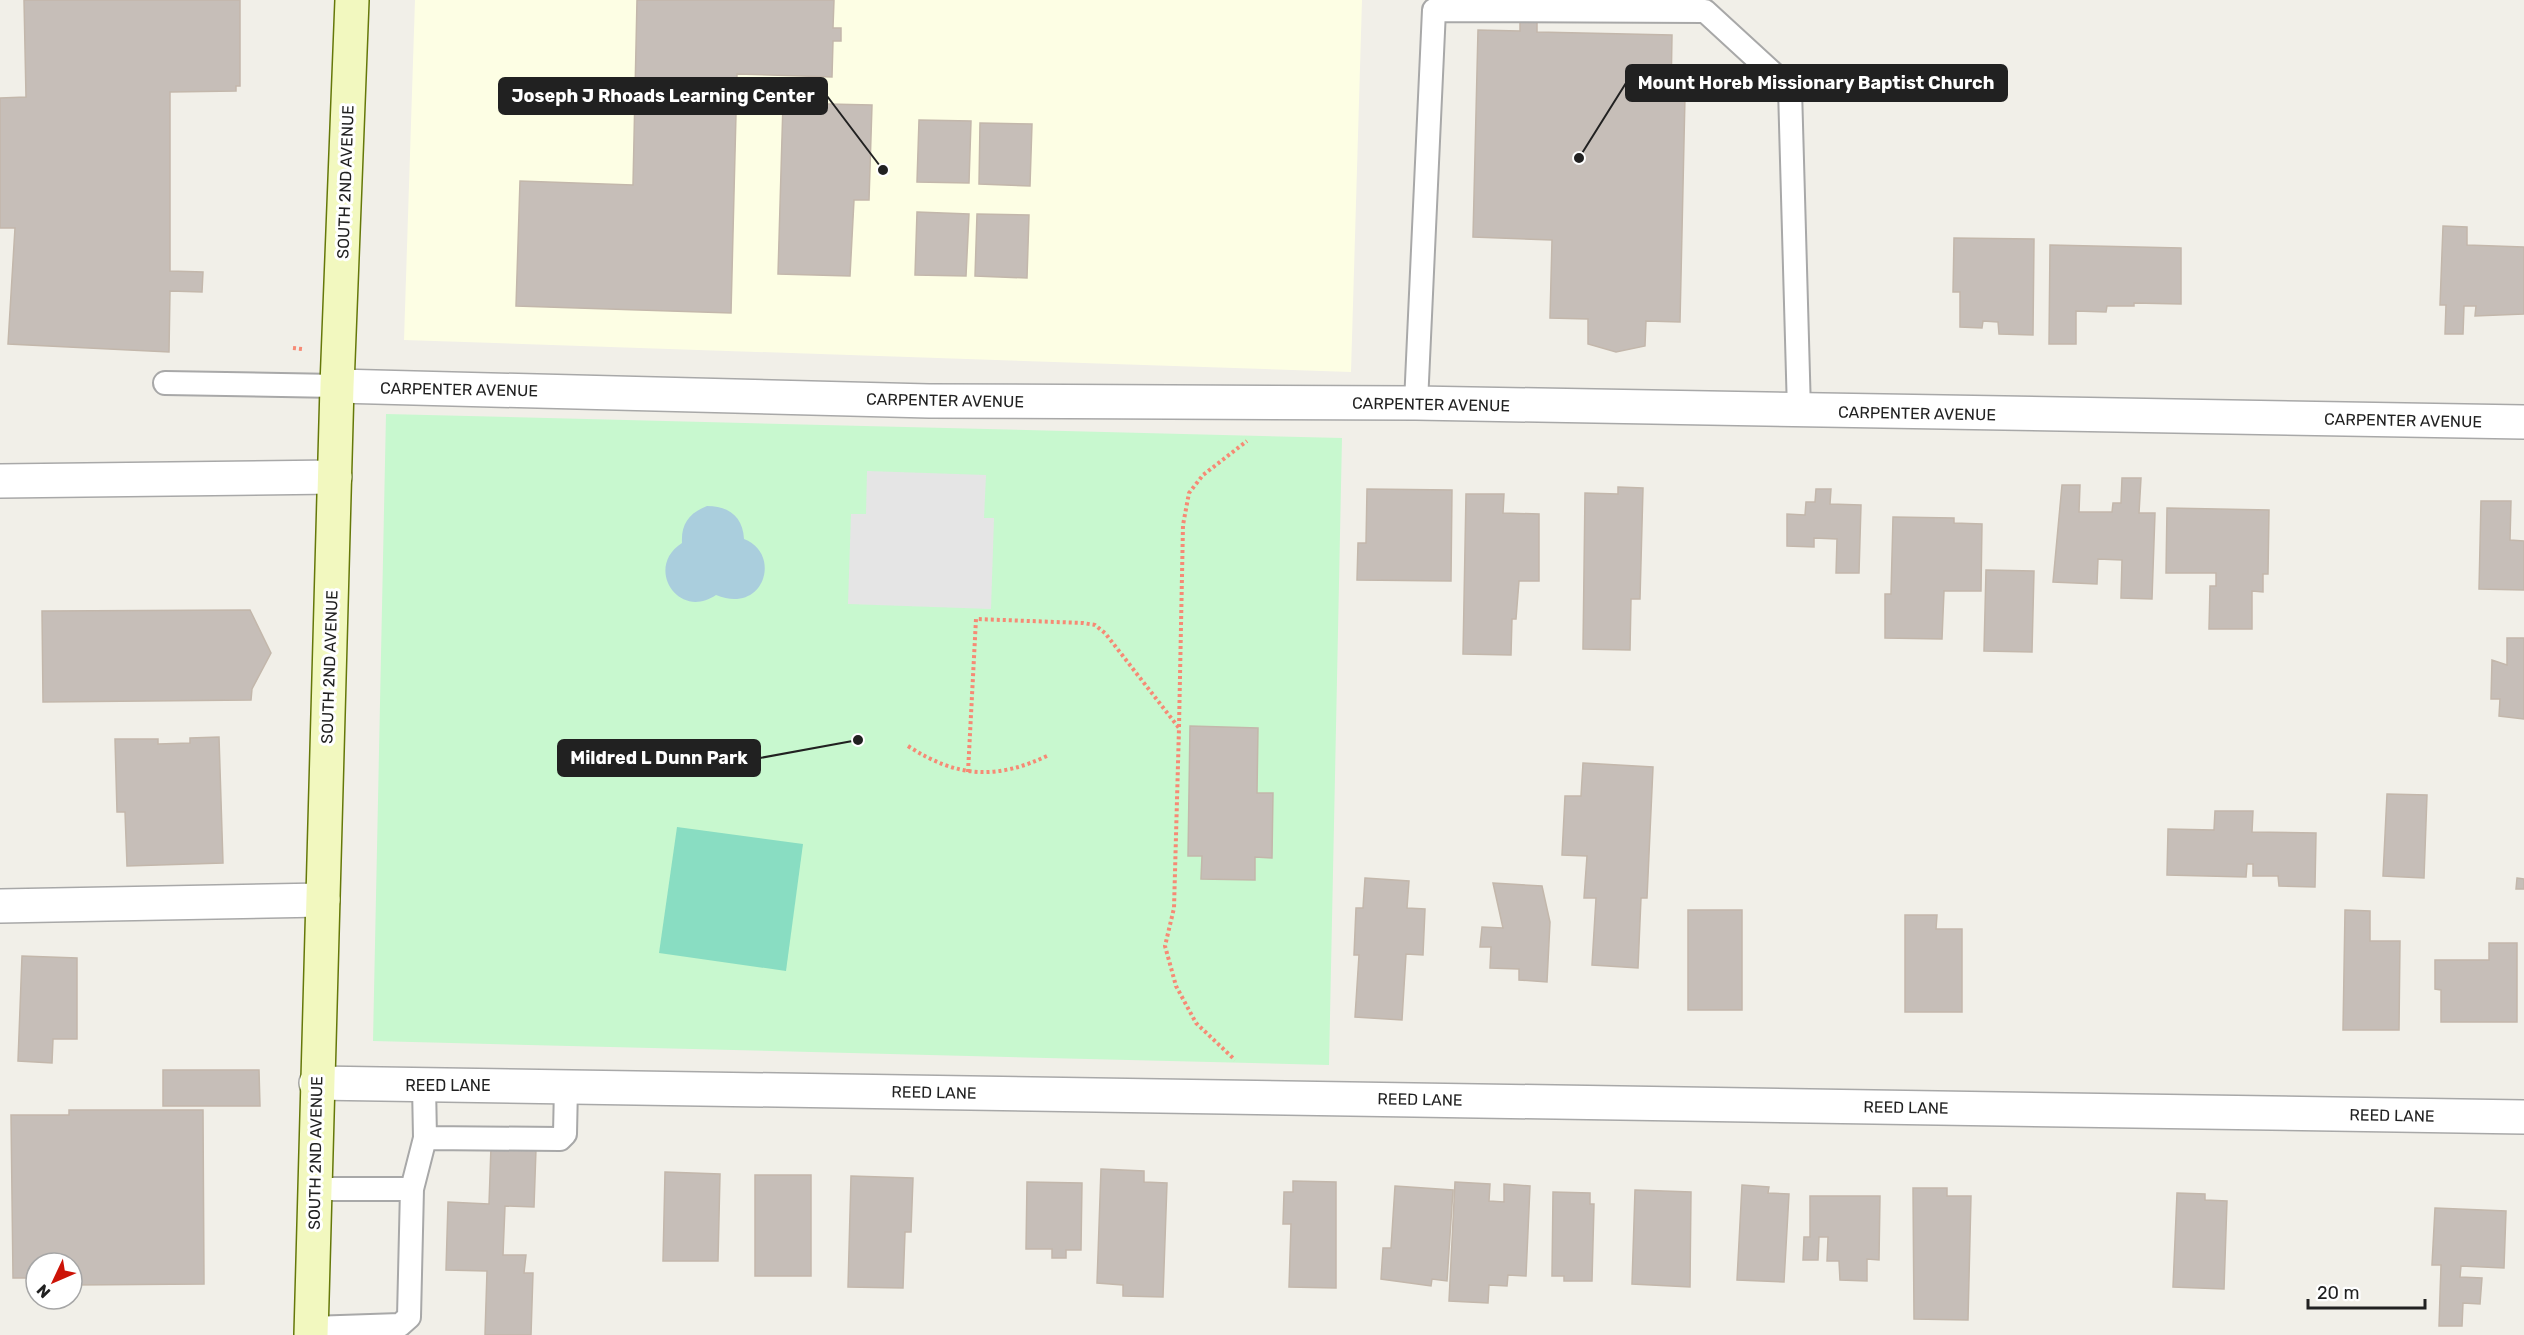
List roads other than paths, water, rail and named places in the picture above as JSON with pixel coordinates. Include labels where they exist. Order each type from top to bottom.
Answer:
[{"type":"main road","name":"SOUTH 2ND AVENUE","points":[[311,1331],[316,1083],[337,386],[352,0]]},
{"type":"street","name":"CARPENTER AVENUE","points":[[337,386],[929,401],[1416,403],[2524,422]]},
{"type":"street","points":[[0,481],[335,477]]},
{"type":"street","points":[[0,906],[323,900]]},
{"type":"street","name":"REED LANE","points":[[316,1083],[2524,1117]]},
{"type":"lane","points":[[1416,403],[1434,10],[1705,11],[1790,89],[1799,411]]},
{"type":"lane","points":[[165,383],[337,386]]},
{"type":"lane","points":[[311,1331],[400,1325],[409,1317],[412,1189],[425,1138],[424,1084]]},
{"type":"lane","points":[[425,1138],[560,1139],[565,1134],[566,1086]]},
{"type":"lane","points":[[314,1189],[412,1189]]},
{"type":"water","points":[[707,506],[722,508],[733,514],[741,525],[744,539],[756,546],[763,556],[765,568],[763,580],[756,590],[746,597],[733,599],[716,595],[702,601],[689,601],[670,588],[666,577],[666,565],[671,553],[682,543],[687,520],[695,512]]},
{"type":"place","name":"Mount Horeb Missionary Baptist Church","points":[[1579,158]]},
{"type":"place","name":"Joseph J Rhoads Learning Center","points":[[883,170]]},
{"type":"place","name":"Mildred L Dunn Park","points":[[858,740]]}]
